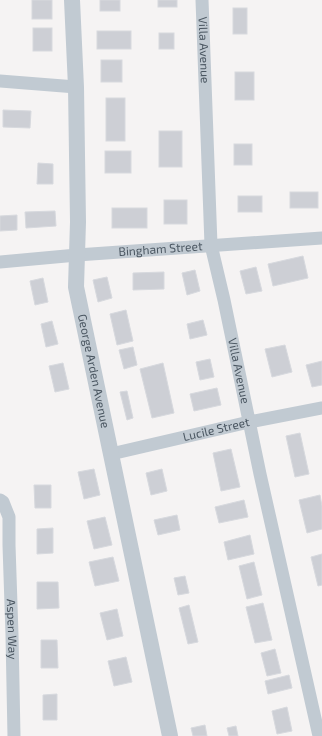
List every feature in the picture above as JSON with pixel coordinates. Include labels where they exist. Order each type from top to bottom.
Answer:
[{"type":"street","name":"George Arden Avenue","points":[[72,0],[76,87],[78,222],[76,287],[170,736]]},
{"type":"street","name":"Villa Avenue","points":[[202,0],[211,245],[319,736]]},
{"type":"street","points":[[0,82],[76,87]]},
{"type":"street","name":"Bingham Street","points":[[0,262],[211,245],[322,238]]},
{"type":"street","name":"Lucile Street","points":[[111,454],[249,422],[322,408]]},
{"type":"street","name":"Aspen Way","points":[[0,500],[4,502],[9,517],[14,736]]},
{"type":"building","points":[[32,0],[52,0],[52,19],[32,19]]},
{"type":"building","points":[[100,0],[120,0],[120,11],[100,11]]},
{"type":"building","points":[[158,0],[177,0],[177,7],[158,7]]},
{"type":"building","points":[[233,8],[247,8],[247,34],[233,34]]},
{"type":"building","points":[[33,28],[52,28],[52,51],[33,51]]},
{"type":"building","points":[[97,31],[131,31],[131,49],[97,49]]},
{"type":"building","points":[[159,33],[174,33],[174,49],[159,49]]},
{"type":"building","points":[[101,60],[122,60],[122,82],[101,82]]},
{"type":"building","points":[[235,72],[254,72],[254,100],[235,100]]},
{"type":"building","points":[[106,98],[125,98],[125,141],[106,141]]},
{"type":"building","points":[[3,110],[31,111],[30,128],[3,127]]},
{"type":"building","points":[[159,131],[182,131],[182,167],[159,167]]},
{"type":"building","points":[[234,144],[252,144],[252,165],[234,165]]},
{"type":"building","points":[[105,151],[131,151],[131,173],[105,173]]},
{"type":"building","points":[[38,163],[53,164],[53,184],[37,184]]},
{"type":"building","points":[[290,192],[318,192],[318,208],[290,208]]},
{"type":"building","points":[[238,196],[262,196],[262,212],[238,212]]},
{"type":"building","points":[[164,200],[187,200],[187,224],[164,224]]},
{"type":"building","points":[[112,208],[147,208],[147,228],[112,228]]},
{"type":"building","points":[[55,211],[56,226],[26,228],[25,212]]},
{"type":"building","points":[[17,215],[17,230],[0,231],[0,216]]},
{"type":"building","points":[[303,256],[308,278],[273,286],[268,264]]},
{"type":"building","points":[[256,267],[262,291],[246,294],[240,271]]},
{"type":"building","points":[[195,270],[200,291],[187,295],[182,273]]},
{"type":"building","points":[[164,272],[164,289],[133,290],[133,273]]},
{"type":"building","points":[[107,277],[112,298],[98,302],[93,280]]},
{"type":"building","points":[[43,278],[48,302],[35,305],[30,281]]},
{"type":"building","points":[[126,310],[133,341],[117,345],[110,314]]},
{"type":"building","points":[[203,320],[207,335],[190,339],[187,324]]},
{"type":"building","points":[[52,321],[58,344],[46,347],[41,324]]},
{"type":"building","points":[[285,345],[292,372],[272,377],[265,349]]},
{"type":"building","points":[[133,347],[137,365],[124,369],[119,350]]},
{"type":"building","points":[[210,359],[214,377],[200,380],[196,362]]},
{"type":"building","points":[[322,361],[322,385],[312,387],[306,365]]},
{"type":"building","points":[[63,363],[69,389],[55,392],[49,366]]},
{"type":"building","points":[[163,363],[174,413],[152,418],[140,369]]},
{"type":"building","points":[[217,388],[221,405],[194,411],[190,394]]},
{"type":"building","points":[[127,391],[133,418],[127,420],[120,392]]},
{"type":"building","points":[[300,433],[309,474],[295,477],[286,436]]},
{"type":"building","points":[[231,449],[240,487],[221,491],[213,453]]},
{"type":"building","points":[[94,469],[100,495],[84,499],[78,472]]},
{"type":"building","points":[[162,469],[167,491],[151,495],[146,473]]},
{"type":"building","points":[[34,485],[51,485],[51,508],[35,508]]},
{"type":"building","points":[[320,495],[322,506],[322,529],[307,533],[299,500]]},
{"type":"building","points":[[244,500],[248,517],[219,523],[215,507]]},
{"type":"building","points":[[177,515],[180,530],[158,535],[154,520]]},
{"type":"building","points":[[105,517],[112,545],[94,549],[87,521]]},
{"type":"building","points":[[53,528],[53,553],[37,554],[37,529]]},
{"type":"building","points":[[250,535],[254,554],[228,560],[224,542]]},
{"type":"building","points":[[322,554],[322,585],[318,586],[311,557]]},
{"type":"building","points":[[113,557],[119,581],[95,586],[89,562]]},
{"type":"building","points":[[254,562],[262,595],[247,599],[239,566]]},
{"type":"building","points":[[185,576],[189,593],[178,595],[174,578]]},
{"type":"building","points":[[37,582],[58,582],[59,608],[37,609]]},
{"type":"building","points":[[263,603],[272,640],[255,643],[246,607]]},
{"type":"building","points":[[189,605],[198,642],[188,644],[179,608]]},
{"type":"building","points":[[117,609],[123,636],[107,640],[100,613]]},
{"type":"building","points":[[41,640],[57,640],[58,668],[41,668]]},
{"type":"building","points":[[275,649],[281,673],[267,676],[261,653]]},
{"type":"building","points":[[126,657],[132,682],[114,686],[108,661]]},
{"type":"building","points":[[289,675],[292,688],[268,694],[265,681]]},
{"type":"building","points":[[57,694],[57,720],[43,720],[43,695]]},
{"type":"building","points":[[287,707],[292,731],[277,734],[272,711]]},
{"type":"building","points":[[205,725],[207,736],[193,736],[191,728]]},
{"type":"building","points":[[236,726],[238,736],[229,736],[227,728]]}]
